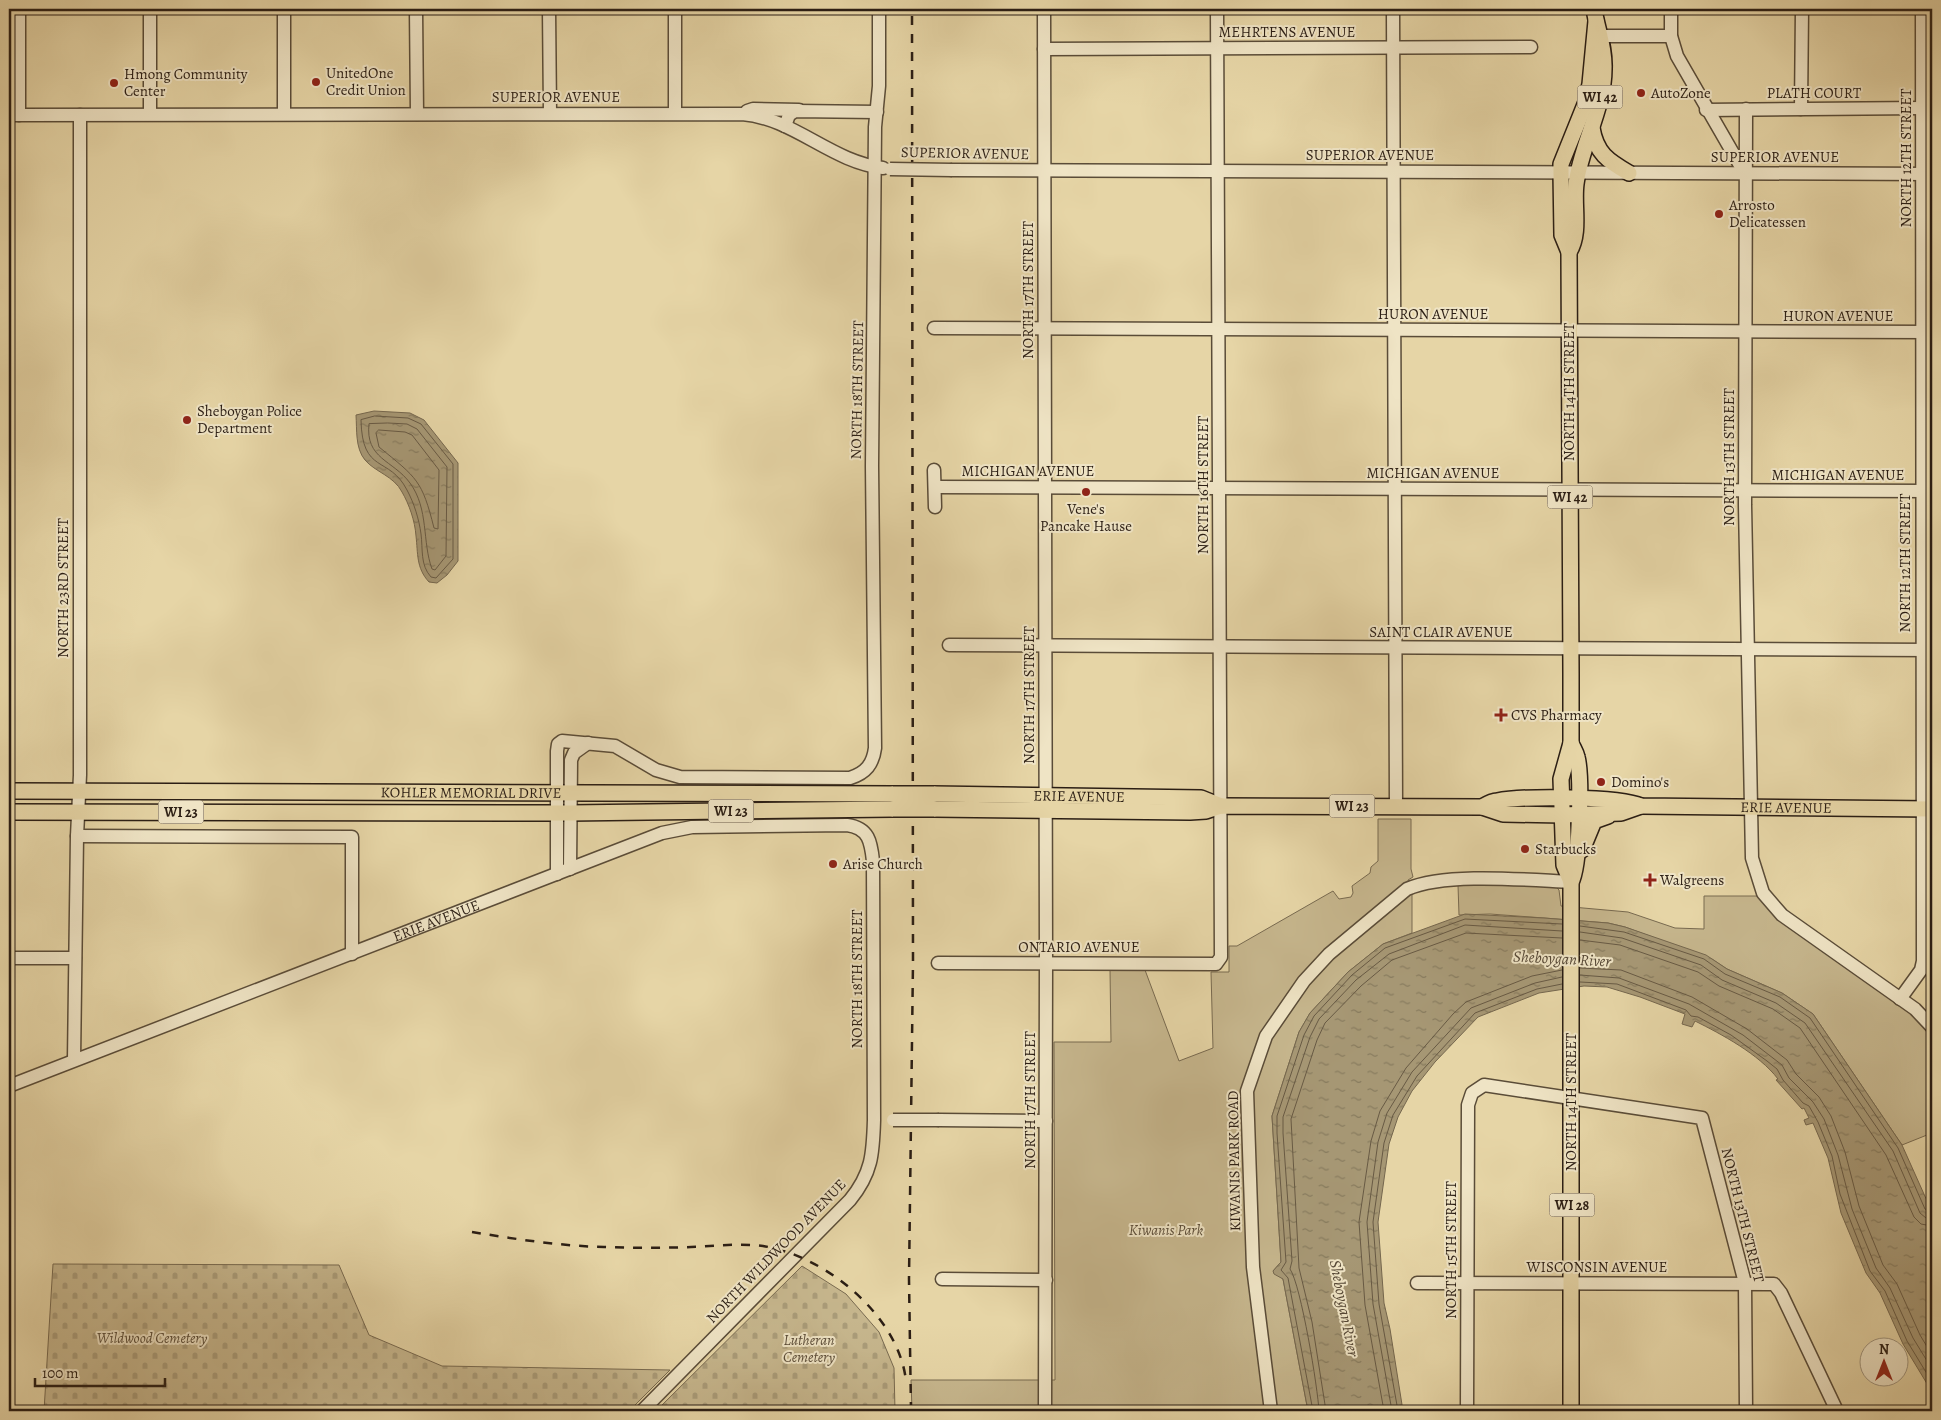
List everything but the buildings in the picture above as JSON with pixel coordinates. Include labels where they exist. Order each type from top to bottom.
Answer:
[{"type":"main road","name":"NORTH 14TH STREET","points":[[1571,1411],[1571,882],[1564,867],[1562,815],[1562,771],[1570,743],[1569,252],[1575,228],[1575,196],[1578,172],[1592,128],[1604,70],[1601,36],[1595,15]]},
{"type":"main road","name":"NORTH 14TH STREET","points":[[1569,252],[1562,235],[1561,164],[1586,102],[1590,84],[1595,15]]},
{"type":"main road","points":[[1592,128],[1596,145],[1604,157],[1629,173]]},
{"type":"main road","name":"NORTH 14TH STREET","points":[[1570,743],[1578,762],[1579,814],[1578,858],[1576,874],[1571,882]]},
{"type":"main road","name":"KOHLER MEMORIAL DRIVE","points":[[9,791],[564,793],[934,802]]},
{"type":"main road","name":"ERIE AVENUE","points":[[934,802],[1046,803],[1201,798],[1221,806],[1482,806],[1500,800],[1578,799],[1617,800],[1641,806],[1927,809]]},
{"type":"main road","name":"KOHLER MEMORIAL DRIVE","points":[[9,812],[564,813],[893,802]]},
{"type":"main road","name":"ERIE AVENUE","points":[[1482,806],[1500,814],[1562,815],[1618,814],[1630,812],[1641,806]]},
{"type":"main road","points":[[1578,858],[1594,821],[1618,814]]},
{"type":"street","points":[[14,115],[19,9]]},
{"type":"street","points":[[150,9],[150,114]]},
{"type":"street","points":[[284,9],[284,114]]},
{"type":"street","points":[[416,9],[417,114]]},
{"type":"street","points":[[549,9],[550,113]]},
{"type":"street","points":[[674,9],[675,113]]},
{"type":"street","name":"NORTH 18TH STREET","points":[[588,743],[621,748],[656,770],[680,777],[850,778],[867,769],[873,760],[875,748],[872,466],[875,167],[879,86],[879,9]]},
{"type":"street","name":"NORTH 17TH STREET","points":[[1044,9],[1046,486],[1045,1411]]},
{"type":"street","name":"NORTH 16TH STREET","points":[[1216,9],[1220,488],[1221,952],[1219,961]]},
{"type":"street","points":[[1393,9],[1396,806]]},
{"type":"street","points":[[1671,9],[1671,36],[1676,56],[1745,174]]},
{"type":"street","points":[[1801,109],[1802,9]]},
{"type":"street","name":"NORTH 12TH STREET","points":[[1922,9],[1922,108],[1927,174],[1927,967]]},
{"type":"street","points":[[1601,36],[1671,36]]},
{"type":"street","name":"MEHRTENS AVENUE","points":[[1044,49],[1531,47]]},
{"type":"street","name":"PLATH COURT","points":[[1706,110],[1922,108]]},
{"type":"street","points":[[744,114],[753,109],[877,112]]},
{"type":"street","name":"NORTH 13TH STREET","points":[[1746,109],[1745,490],[1751,854],[1756,876],[1763,893],[1782,915],[1900,999],[1932,1027]]},
{"type":"street","points":[[785,126],[792,112],[812,110]]},
{"type":"street","name":"SUPERIOR AVENUE","points":[[14,115],[744,114],[759,116],[785,126],[838,155],[875,167],[890,169],[1927,174]]},
{"type":"street","name":"NORTH 23RD STREET","points":[[74,1060],[77,836],[80,791],[80,115]]},
{"type":"street","name":"HURON AVENUE","points":[[934,328],[1927,332]]},
{"type":"street","points":[[934,470],[935,507]]},
{"type":"street","name":"MICHIGAN AVENUE","points":[[934,487],[1927,491]]},
{"type":"street","name":"SAINT CLAIR AVENUE","points":[[949,645],[1220,648],[1927,650]]},
{"type":"street","points":[[570,869],[558,744],[566,741],[588,743]]},
{"type":"street","points":[[564,793],[572,757],[578,749],[588,743]]},
{"type":"street","points":[[557,874],[564,813]]},
{"type":"street","name":"ERIE AVENUE","points":[[9,1086],[662,833],[692,827],[847,825],[862,830],[870,839]]},
{"type":"street","points":[[77,836],[352,837],[352,954]]},
{"type":"street","name":"NORTH 18TH STREET","points":[[870,839],[873,861],[874,1120]]},
{"type":"street","name":"KIWANIS PARK ROAD","points":[[1271,1411],[1253,1267],[1247,1091],[1266,1036],[1286,1003],[1323,961],[1407,889],[1430,881],[1571,882]]},
{"type":"street","points":[[9,958],[75,958]]},
{"type":"street","name":"ONTARIO AVENUE","points":[[938,963],[1216,964],[1219,961]]},
{"type":"street","points":[[1900,999],[1927,967]]},
{"type":"street","name":"NORTH 15TH STREET","points":[[1467,1411],[1469,1097],[1475,1090],[1486,1085],[1571,1097]]},
{"type":"street","name":"NORTH 13TH STREET","points":[[1571,1097],[1702,1118],[1745,1283],[1746,1411]]},
{"type":"street","points":[[874,1120],[1046,1121]]},
{"type":"street","name":"NORTH WILDWOOD AVENUE","points":[[642,1411],[797,1256],[863,1184],[873,1152],[874,1120]]},
{"type":"street","points":[[942,1279],[1046,1280]]},
{"type":"street","name":"WISCONSIN AVENUE","points":[[1417,1283],[1771,1283],[1776,1285],[1837,1411]]},
{"type":"green space","name":"Kiwanis Park","points":[[1378,819],[1411,819],[1411,869],[1413,877],[1408,880],[1412,892],[1412,933],[1383,944],[1348,972],[1310,1013],[1299,1032],[1272,1116],[1281,1262],[1273,1271],[1283,1279],[1308,1411],[912,1411],[911,1380],[1055,1380],[1054,1042],[1111,1042],[1110,969],[1145,970],[1179,1061],[1213,1048],[1211,972],[1229,972],[1229,946],[1237,946],[1333,891],[1339,899],[1351,897],[1353,893],[1352,886],[1370,873],[1371,867],[1378,861]]},
{"type":"green space","points":[[1458,885],[1555,886],[1559,890],[1561,906],[1628,912],[1675,928],[1704,929],[1704,896],[1757,896],[1932,1028],[1932,1133],[1902,1145],[1813,1014],[1782,993],[1727,969],[1712,959],[1625,927],[1608,923],[1490,914],[1459,915]]},
{"type":"green space","name":"Wildwood Cemetery","points":[[53,1264],[339,1265],[369,1335],[442,1366],[670,1370],[629,1411],[44,1411]]},
{"type":"green space","name":"Lutheran Cemetery","points":[[802,1266],[846,1294],[879,1332],[894,1368],[895,1411],[656,1411]]},
{"type":"water","points":[[374,411],[410,413],[424,420],[458,463],[458,561],[447,575],[437,583],[429,582],[422,571],[418,560],[413,519],[402,492],[394,482],[365,460],[360,450],[357,438],[356,415]]},
{"type":"water","name":"Sheboygan River","points":[[1465,914],[1608,923],[1706,955],[1727,969],[1782,993],[1813,1014],[1902,1145],[1932,1212],[1932,1392],[1908,1352],[1908,1338],[1900,1338],[1880,1293],[1866,1273],[1841,1213],[1828,1158],[1813,1123],[1806,1125],[1804,1120],[1809,1118],[1804,1108],[1802,1109],[1761,1061],[1728,1038],[1695,1021],[1692,1027],[1682,1024],[1685,1014],[1607,987],[1584,986],[1539,993],[1478,1017],[1435,1062],[1412,1091],[1398,1117],[1389,1144],[1378,1222],[1384,1303],[1403,1411],[1308,1411],[1283,1279],[1274,1274],[1273,1271],[1281,1262],[1272,1116],[1299,1032],[1310,1013],[1348,972],[1383,944]]},
{"type":"railway","points":[[911,1411],[909,1279],[913,962],[912,9]]},
{"type":"railway","points":[[472,1232],[571,1245],[626,1248],[745,1245],[763,1246],[787,1252],[811,1262],[834,1276],[856,1293],[874,1312],[890,1334],[900,1357],[906,1381]]},
{"type":"place","name":"UnitedOne Credit Union","points":[[316,82]]},
{"type":"place","name":"Hmong Community Center","points":[[114,83]]},
{"type":"place","name":"AutoZone","points":[[1641,93]]},
{"type":"place","name":"Arrosto Delicatessen","points":[[1719,214]]},
{"type":"place","name":"Sheboygan Police Department","points":[[187,420]]},
{"type":"place","name":"Vene's Pancake Hause","points":[[1086,492]]},
{"type":"place","name":"CVS Pharmacy","points":[[1501,715]]},
{"type":"place","name":"Domino's","points":[[1601,782]]},
{"type":"place","name":"Starbucks","points":[[1525,849]]},
{"type":"place","name":"Arise Church","points":[[833,864]]},
{"type":"place","name":"Walgreens","points":[[1650,880]]}]
